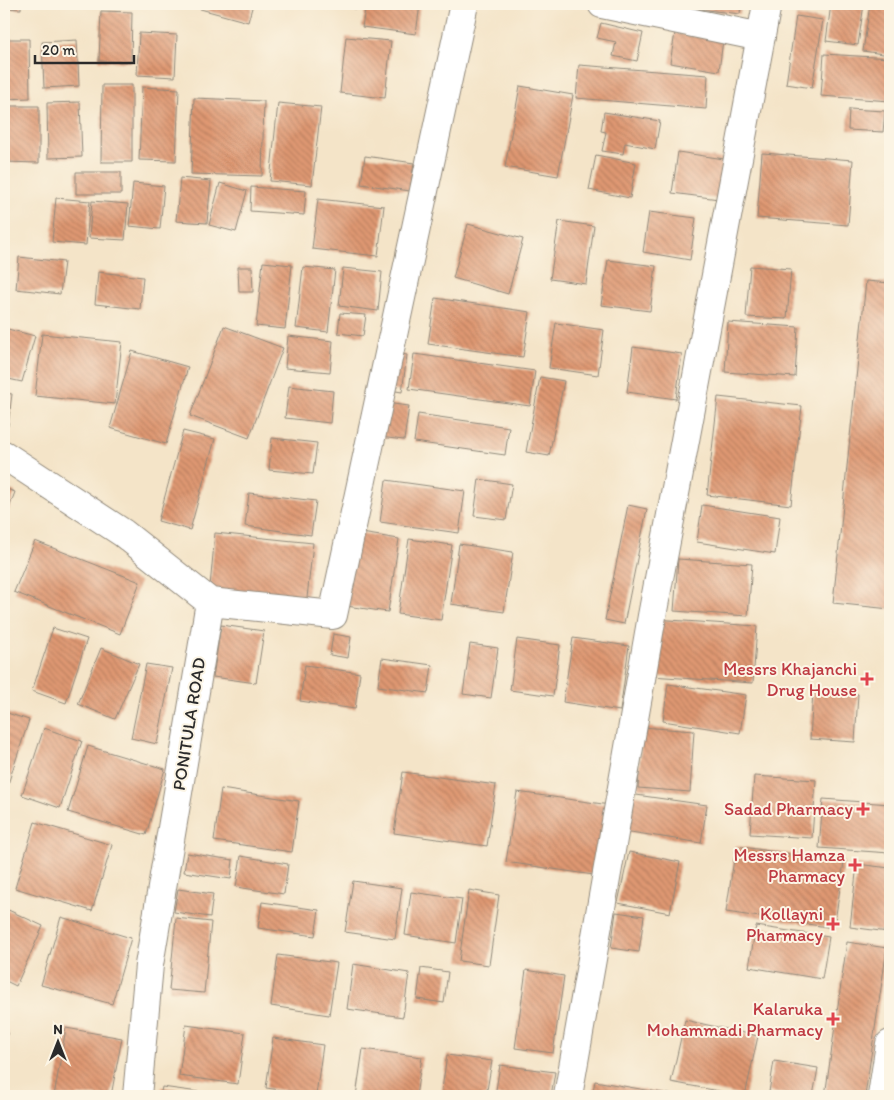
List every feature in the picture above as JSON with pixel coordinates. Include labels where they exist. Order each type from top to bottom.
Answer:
[{"type":"street","points":[[4,455],[123,532],[210,602],[333,615],[464,4]]},
{"type":"street","points":[[602,4],[760,37]]},
{"type":"street","points":[[568,1096],[652,616],[767,4]]},
{"type":"street","name":"PONITULA ROAD","points":[[137,1096],[149,965],[210,602]]},
{"type":"street","points":[[882,1096],[890,1044]]},
{"type":"building","points":[[4,4],[21,4],[21,9],[4,8]]},
{"type":"building","points":[[144,4],[144,6],[130,5]]},
{"type":"building","points":[[194,4],[253,4],[248,22],[193,7]]},
{"type":"building","points":[[324,4],[356,4],[355,9]]},
{"type":"building","points":[[366,4],[420,4],[416,34],[362,27]]},
{"type":"building","points":[[699,4],[741,4],[740,14],[699,9]]},
{"type":"building","points":[[831,4],[864,4],[858,45],[826,41]]},
{"type":"building","points":[[870,4],[890,4],[890,55],[863,51]]},
{"type":"building","points":[[101,11],[132,12],[131,62],[99,61]]},
{"type":"building","points":[[796,16],[823,20],[812,88],[786,84]]},
{"type":"building","points":[[601,23],[643,33],[637,61],[613,56],[616,42],[597,38]]},
{"type":"building","points":[[139,33],[177,35],[175,77],[137,75]]},
{"type":"building","points":[[675,33],[723,40],[719,71],[670,63]]},
{"type":"building","points":[[346,37],[391,41],[385,98],[340,93]]},
{"type":"building","points":[[4,39],[29,39],[30,98],[4,99]]},
{"type":"building","points":[[77,40],[79,86],[44,88],[42,42]]},
{"type":"building","points":[[824,54],[890,58],[890,101],[821,96]]},
{"type":"building","points":[[579,65],[708,75],[706,109],[576,98]]},
{"type":"building","points":[[102,85],[132,85],[132,162],[101,162]]},
{"type":"building","points":[[520,86],[573,95],[558,176],[505,167]]},
{"type":"building","points":[[142,87],[179,89],[176,161],[139,160]]},
{"type":"building","points":[[194,98],[264,101],[262,176],[191,174]]},
{"type":"building","points":[[80,102],[82,157],[48,158],[47,103]]},
{"type":"building","points":[[278,103],[321,107],[312,185],[270,181]]},
{"type":"building","points":[[4,106],[39,106],[39,163],[4,162]]},
{"type":"building","points":[[849,109],[885,111],[883,132],[848,130]]},
{"type":"building","points":[[604,112],[660,121],[655,149],[625,143],[623,154],[602,151],[606,132],[601,131]]},
{"type":"building","points":[[678,152],[724,159],[719,199],[672,193]]},
{"type":"building","points":[[762,153],[853,160],[848,225],[757,218]]},
{"type":"building","points":[[596,155],[636,163],[630,198],[589,190]]},
{"type":"building","points":[[365,156],[414,163],[410,191],[361,184]]},
{"type":"building","points":[[76,172],[121,172],[121,194],[76,194]]},
{"type":"building","points":[[180,178],[211,181],[207,223],[176,221]]},
{"type":"building","points":[[133,183],[164,186],[160,229],[129,226]]},
{"type":"building","points":[[220,183],[247,191],[236,232],[209,225]]},
{"type":"building","points":[[251,187],[306,191],[304,215],[250,211]]},
{"type":"building","points":[[56,198],[90,201],[86,245],[52,242]]},
{"type":"building","points":[[318,199],[384,206],[378,256],[312,249]]},
{"type":"building","points":[[92,201],[128,204],[125,240],[89,238]]},
{"type":"building","points":[[649,212],[696,218],[690,260],[643,252]]},
{"type":"building","points":[[559,221],[594,226],[586,284],[550,279]]},
{"type":"building","points":[[468,224],[523,239],[508,294],[453,278]]},
{"type":"building","points":[[19,257],[64,262],[60,294],[16,289]]},
{"type":"building","points":[[608,260],[656,266],[650,311],[601,305]]},
{"type":"building","points":[[263,262],[292,265],[285,329],[256,326]]},
{"type":"building","points":[[750,266],[791,269],[787,319],[746,317]]},
{"type":"building","points":[[238,267],[252,267],[253,292],[239,292]]},
{"type":"building","points":[[303,267],[335,270],[328,332],[296,328]]},
{"type":"building","points":[[343,268],[382,272],[378,311],[339,306]]},
{"type":"building","points":[[98,272],[143,277],[140,309],[95,304]]},
{"type":"building","points":[[866,281],[890,283],[890,609],[833,603]]},
{"type":"building","points":[[435,298],[530,312],[523,357],[428,344]]},
{"type":"building","points":[[340,313],[366,315],[363,336],[338,333]]},
{"type":"building","points":[[728,322],[798,327],[795,377],[725,372]]},
{"type":"building","points":[[556,323],[604,330],[598,375],[549,368]]},
{"type":"building","points":[[224,326],[283,348],[249,438],[190,416]]},
{"type":"building","points":[[4,328],[35,336],[22,382],[4,378]]},
{"type":"building","points":[[42,334],[122,342],[115,404],[35,396]]},
{"type":"building","points":[[288,336],[333,341],[330,372],[285,368]]},
{"type":"building","points":[[633,347],[682,354],[676,399],[627,392]]},
{"type":"building","points":[[132,351],[188,367],[166,444],[110,428]]},
{"type":"building","points":[[382,351],[407,355],[402,392],[377,388]]},
{"type":"building","points":[[414,354],[535,371],[530,406],[409,389]]},
{"type":"building","points":[[540,377],[564,381],[549,456],[526,452]]},
{"type":"building","points":[[289,386],[333,391],[330,423],[285,418]]},
{"type":"building","points":[[4,393],[12,394],[8,426],[4,425]]},
{"type":"building","points":[[718,397],[802,406],[791,505],[707,495]]},
{"type":"building","points":[[377,402],[409,406],[404,440],[372,436]]},
{"type":"building","points":[[418,414],[509,427],[505,455],[414,442]]},
{"type":"building","points":[[183,431],[215,439],[190,530],[158,521]]},
{"type":"building","points":[[272,438],[317,443],[313,474],[269,470]]},
{"type":"building","points":[[479,479],[512,484],[506,520],[474,516]]},
{"type":"building","points":[[386,480],[465,491],[459,533],[380,522]]},
{"type":"building","points":[[4,488],[15,492],[4,522]]},
{"type":"building","points":[[249,493],[316,501],[311,535],[245,526]]},
{"type":"building","points":[[628,505],[647,509],[624,624],[605,620]]},
{"type":"building","points":[[702,505],[780,517],[775,554],[697,542]]},
{"type":"building","points":[[349,531],[399,539],[388,612],[339,605]]},
{"type":"building","points":[[215,533],[313,543],[306,607],[209,597]]},
{"type":"building","points":[[409,539],[452,545],[441,620],[398,614]]},
{"type":"building","points":[[35,541],[140,582],[120,634],[14,592]]},
{"type":"building","points":[[459,544],[513,552],[504,612],[451,604]]},
{"type":"building","points":[[678,559],[752,564],[748,616],[674,611]]},
{"type":"building","points":[[655,619],[757,626],[753,683],[651,676]]},
{"type":"building","points":[[221,625],[264,631],[256,683],[213,677]]},
{"type":"building","points":[[53,628],[87,639],[66,703],[32,691]]},
{"type":"building","points":[[333,634],[351,637],[348,658],[330,655]]},
{"type":"building","points":[[573,638],[629,646],[620,711],[563,702]]},
{"type":"building","points":[[517,639],[560,645],[553,696],[510,690]]},
{"type":"building","points":[[470,644],[498,648],[491,698],[463,694]]},
{"type":"building","points":[[101,648],[139,664],[115,719],[78,704]]},
{"type":"building","points":[[382,658],[432,665],[428,693],[378,686]]},
{"type":"building","points":[[146,664],[172,668],[157,744],[131,738]]},
{"type":"building","points":[[305,665],[360,673],[355,709],[300,701]]},
{"type":"building","points":[[668,684],[746,695],[740,733],[663,721]]},
{"type":"building","points":[[813,691],[858,694],[855,742],[810,739]]},
{"type":"building","points":[[4,712],[29,720],[7,787],[4,786]]},
{"type":"building","points":[[642,727],[694,731],[690,792],[638,788]]},
{"type":"building","points":[[44,728],[82,741],[60,808],[22,795]]},
{"type":"building","points":[[88,746],[165,769],[146,835],[68,812]]},
{"type":"building","points":[[403,772],[496,785],[487,846],[394,833]]},
{"type":"building","points":[[754,776],[816,780],[812,838],[750,834]]},
{"type":"building","points":[[221,789],[299,801],[292,852],[214,841]]},
{"type":"building","points":[[517,792],[610,805],[600,876],[506,862]]},
{"type":"building","points":[[629,794],[707,805],[701,843],[624,831]]},
{"type":"building","points":[[823,799],[890,804],[890,853],[819,848]]},
{"type":"building","points":[[35,822],[112,845],[92,911],[15,888]]},
{"type":"building","points":[[736,846],[844,862],[834,928],[726,912]]},
{"type":"building","points":[[629,852],[680,862],[670,913],[618,903]]},
{"type":"building","points":[[187,853],[233,860],[231,879],[184,872]]},
{"type":"building","points":[[241,856],[288,864],[284,894],[236,887]]},
{"type":"building","points":[[857,864],[890,868],[888,932],[850,927]]},
{"type":"building","points":[[353,881],[402,888],[395,939],[345,932]]},
{"type":"building","points":[[178,889],[213,894],[210,917],[174,912]]},
{"type":"building","points":[[469,890],[499,895],[489,965],[459,961]]},
{"type":"building","points":[[411,892],[462,899],[456,943],[405,935]]},
{"type":"building","points":[[262,902],[319,910],[315,936],[258,928]]},
{"type":"building","points":[[4,908],[43,926],[16,986],[4,980]]},
{"type":"building","points":[[616,912],[644,916],[639,952],[611,948]]},
{"type":"building","points":[[61,917],[131,938],[112,1004],[41,985]]},
{"type":"building","points":[[176,918],[211,922],[204,993],[169,990]]},
{"type":"building","points":[[756,926],[829,937],[822,979],[749,967]]},
{"type":"building","points":[[847,942],[887,948],[865,1096],[825,1096]]},
{"type":"building","points":[[278,955],[337,963],[329,1015],[271,1006]]},
{"type":"building","points":[[353,964],[409,973],[403,1017],[347,1009]]},
{"type":"building","points":[[421,968],[448,972],[444,1003],[417,999]]},
{"type":"building","points":[[526,970],[564,976],[553,1053],[515,1048]]},
{"type":"building","points":[[685,1020],[758,1036],[745,1096],[671,1082]]},
{"type":"building","points":[[186,1025],[245,1033],[238,1084],[179,1076]]},
{"type":"building","points":[[66,1028],[122,1038],[111,1096],[54,1096]]},
{"type":"building","points":[[4,1031],[8,1032],[4,1044]]},
{"type":"building","points":[[273,1038],[323,1045],[316,1095],[266,1088]]},
{"type":"building","points":[[363,1049],[422,1057],[416,1096],[356,1096]]},
{"type":"building","points":[[447,1055],[492,1061],[486,1096],[441,1096]]},
{"type":"building","points":[[774,1061],[818,1068],[813,1096],[795,1096],[769,1092]]},
{"type":"building","points":[[500,1065],[555,1072],[551,1096],[495,1096]]},
{"type":"building","points":[[595,1081],[674,1095],[674,1096],[592,1096]]},
{"type":"building","points":[[162,1087],[221,1095],[221,1096],[160,1096]]},
{"type":"place","name":"Messrs Khajanchi Drug House","points":[[867,679]]},
{"type":"place","name":"Sadad Pharmacy","points":[[863,809]]},
{"type":"place","name":"Messrs Hamza Pharmacy","points":[[855,865]]},
{"type":"place","name":"Kollayni Pharmacy","points":[[833,924]]},
{"type":"place","name":"Kalaruka Mohammadi Pharmacy","points":[[833,1019]]}]
